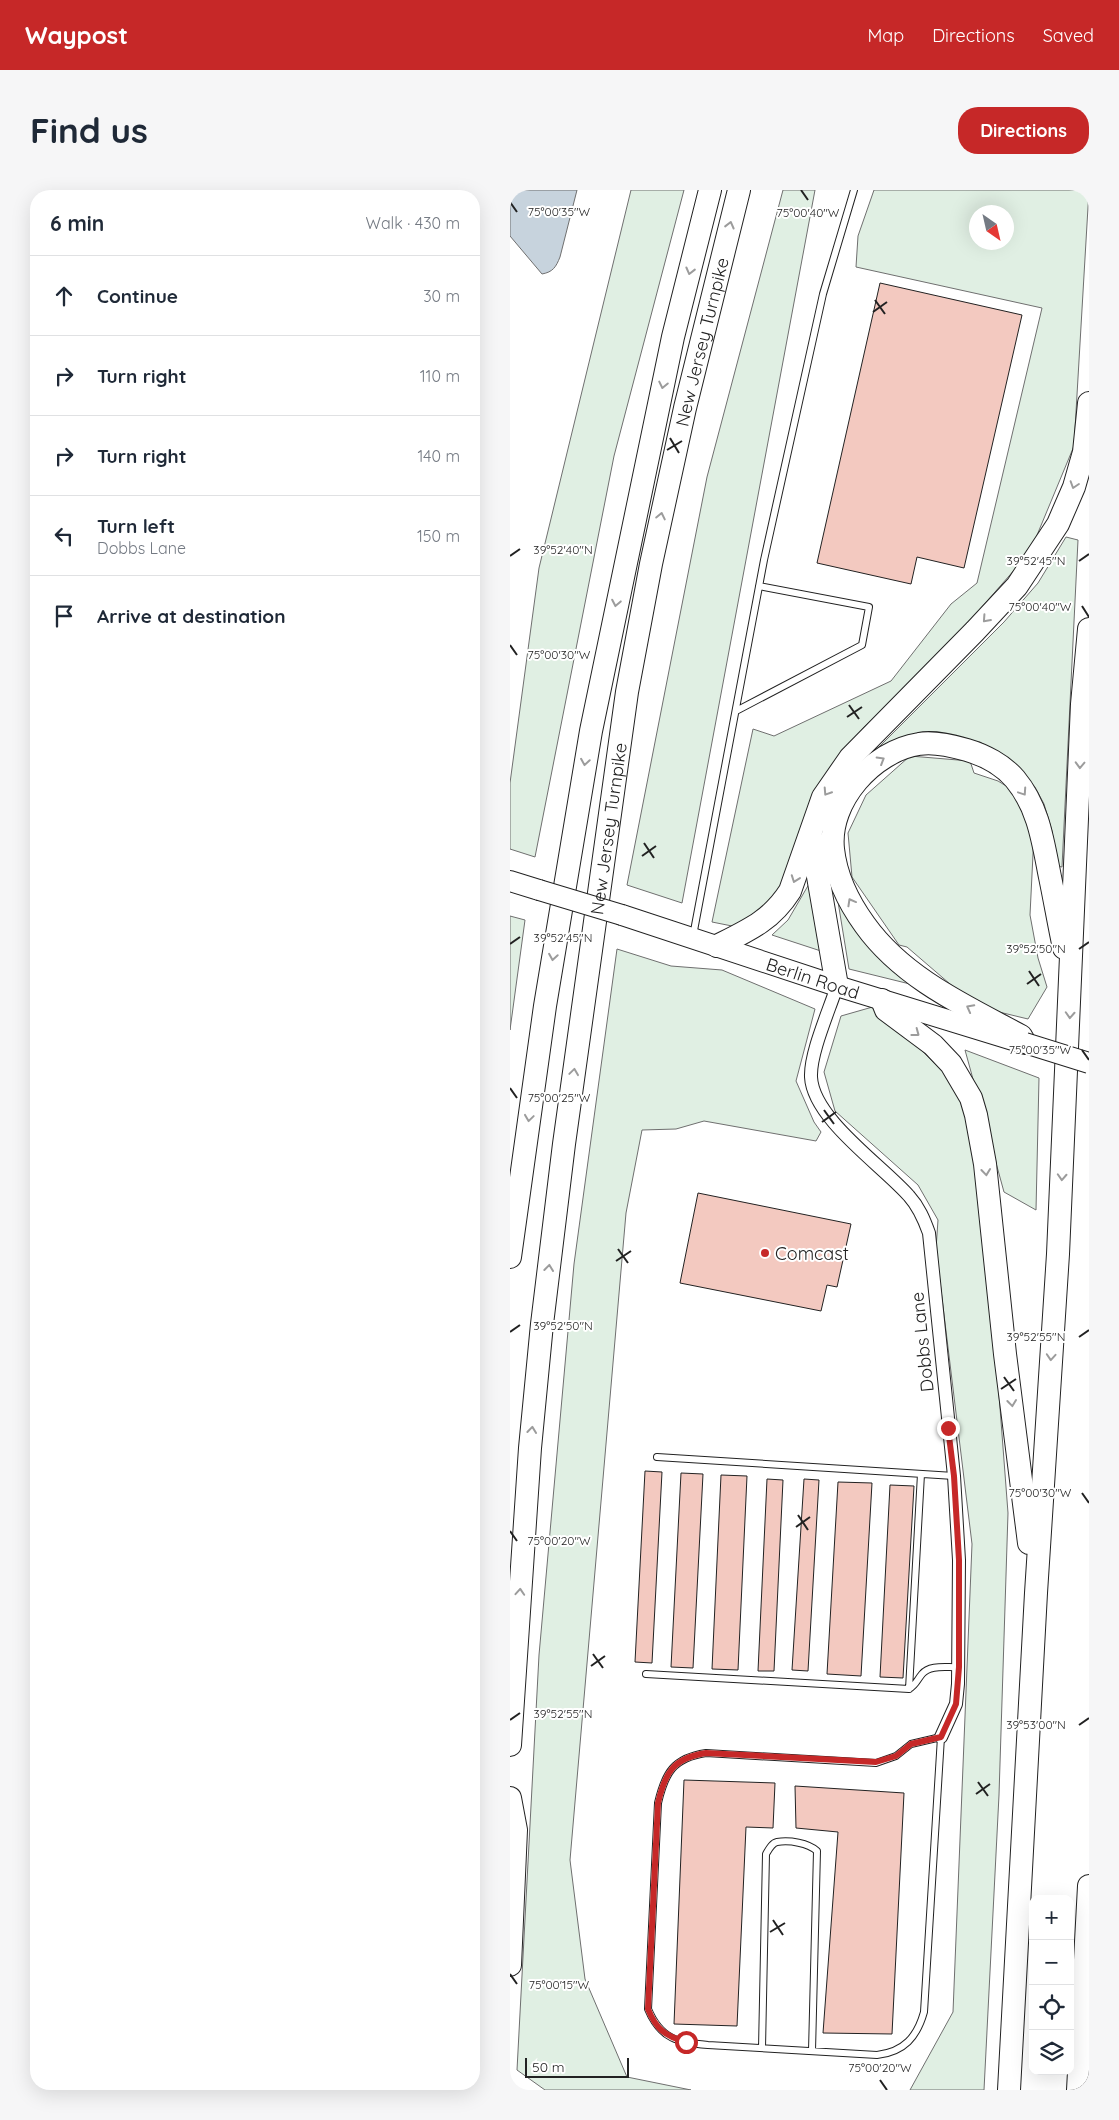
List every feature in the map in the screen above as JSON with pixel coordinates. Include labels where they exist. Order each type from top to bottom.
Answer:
[{"type":"highway","name":"New Jersey Turnpike","points":[[510,1745],[530,1448],[542,1324],[563,1154],[627,692],[651,564],[673,337],[710,190]]},
{"type":"highway","name":"New Jersey Turnpike","points":[[510,1256],[545,1006],[590,731],[664,444],[739,190]]},
{"type":"highway","points":[[716,946],[758,925],[782,904],[790,891],[823,797],[850,758],[1017,586],[1040,553],[1058,524],[1074,488],[1084,452],[1089,403]]},
{"type":"highway","points":[[1010,2090],[1036,1593],[1058,1254],[1082,704],[1089,629]]},
{"type":"highway","points":[[1026,1043],[1021,1036],[936,990],[897,960],[866,927],[848,900],[838,871],[833,848],[835,826],[840,807],[851,788],[874,763],[899,749],[920,743],[952,746],[976,753],[995,762],[1014,778],[1028,798],[1040,824],[1071,988]]},
{"type":"highway","points":[[811,833],[836,986]]},
{"type":"highway","points":[[882,1000],[886,1010],[933,1045],[951,1064],[971,1098],[976,1114],[985,1164],[1005,1354],[1036,1593]]},
{"type":"highway","points":[[510,1798],[516,1830],[510,1965]]},
{"type":"highway","points":[[1078,2090],[1089,1886]]},
{"type":"main road","name":"Berlin Road","points":[[510,881],[622,915],[836,986],[1089,1062]]},
{"type":"street","name":"Dobbs Lane","points":[[836,986],[812,1064],[811,1079],[814,1092],[822,1107],[840,1130],[909,1196],[922,1214],[929,1233],[954,1476],[959,1560],[959,1667],[956,1704],[941,1737]]},
{"type":"lane","points":[[692,939],[759,586],[823,294],[854,190]]},
{"type":"lane","points":[[736,711],[862,645],[868,607],[759,586]]},
{"type":"lane","points":[[657,1457],[954,1476]]},
{"type":"lane","points":[[908,1690],[921,1474]]},
{"type":"lane","points":[[646,1674],[908,1690],[916,1684],[923,1672],[931,1668],[959,1667]]},
{"type":"lane","points":[[941,1737],[925,1992],[920,2028],[912,2039],[886,2054],[812,2051],[701,2044],[672,2039],[654,2024],[648,2009],[658,1803],[663,1784],[669,1773],[681,1761],[706,1753],[876,1762],[896,1756],[911,1744],[941,1737]]},
{"type":"lane","points":[[762,2048],[766,1854],[771,1845],[777,1842],[785,1842],[811,1846],[817,1852],[812,2051]]},
{"type":"green space","points":[[631,190],[684,190],[614,456],[535,857],[510,849],[510,783],[539,568]]},
{"type":"green space","points":[[783,190],[815,190],[682,903],[627,885],[707,477]]},
{"type":"green space","points":[[874,190],[1089,190],[1074,446],[1030,552],[918,680],[864,727],[815,792],[783,887],[754,917],[732,926],[712,922],[753,729],[774,736],[891,681],[951,604],[977,583],[1042,308],[856,267],[858,236]]},
{"type":"green space","points":[[1066,537],[1078,540],[1062,867],[1057,866],[1052,831],[1044,804],[1035,787],[1015,764],[980,742],[877,749],[1004,622],[1038,583]]},
{"type":"green space","points":[[910,756],[970,761],[974,773],[998,781],[1016,792],[1034,834],[1030,915],[1038,958],[1047,987],[1028,1019],[999,1012],[957,990],[907,947],[899,945],[852,877],[848,833],[866,795]]},
{"type":"green space","points":[[833,871],[914,985],[849,969]]},
{"type":"green space","points":[[809,884],[827,953],[772,935],[788,920]]},
{"type":"green space","points":[[510,916],[525,920],[510,1030]]},
{"type":"green space","points":[[617,949],[671,966],[722,970],[815,1009],[796,1081],[814,1122],[821,1132],[816,1141],[704,1121],[676,1129],[642,1130],[626,1213],[570,1860],[585,1979],[627,2077],[691,2090],[545,2090],[517,2070],[539,1655],[574,1264]]},
{"type":"green space","points":[[876,1006],[963,1091],[988,1250],[1008,1513],[999,1795],[984,2090],[910,2090],[953,2012],[972,1544],[936,1249],[938,1220],[918,1185],[835,1111],[824,1072],[841,1016]]},
{"type":"green space","points":[[965,1050],[1039,1078],[1036,1210],[1004,1192]]},
{"type":"shaded area","points":[[510,190],[577,190],[560,257],[549,272],[542,274],[510,236]]},
{"type":"building","points":[[880,283],[1022,315],[964,568],[917,557],[911,584],[817,563]]},
{"type":"building","name":"Comcast","points":[[698,1193],[851,1224],[837,1287],[827,1285],[821,1311],[680,1283]]},
{"type":"building","points":[[645,1471],[662,1472],[652,1663],[635,1662]]},
{"type":"building","points":[[681,1473],[703,1474],[693,1668],[671,1667]]},
{"type":"building","points":[[721,1475],[747,1476],[738,1670],[712,1669]]},
{"type":"building","points":[[767,1479],[783,1480],[774,1671],[758,1671]]},
{"type":"building","points":[[804,1479],[819,1480],[808,1671],[792,1670]]},
{"type":"building","points":[[838,1482],[872,1483],[861,1676],[827,1674]]},
{"type":"building","points":[[890,1485],[914,1486],[903,1678],[880,1677]]},
{"type":"building","points":[[684,1780],[775,1783],[773,1828],[746,1827],[737,2026],[674,2024]]},
{"type":"building","points":[[795,1786],[904,1793],[892,2034],[823,2033],[838,1832],[796,1828]]},
{"type":"place","name":"Comcast","points":[[765,1253]]},
{"type":"route","points":[[686,2042],[672,2039],[662,2031],[654,2024],[648,2009],[658,1803],[663,1784],[673,1766],[690,1757],[706,1753],[876,1762],[896,1756],[911,1744],[941,1737],[956,1704],[959,1667],[959,1560],[954,1476],[948,1428]]}]
